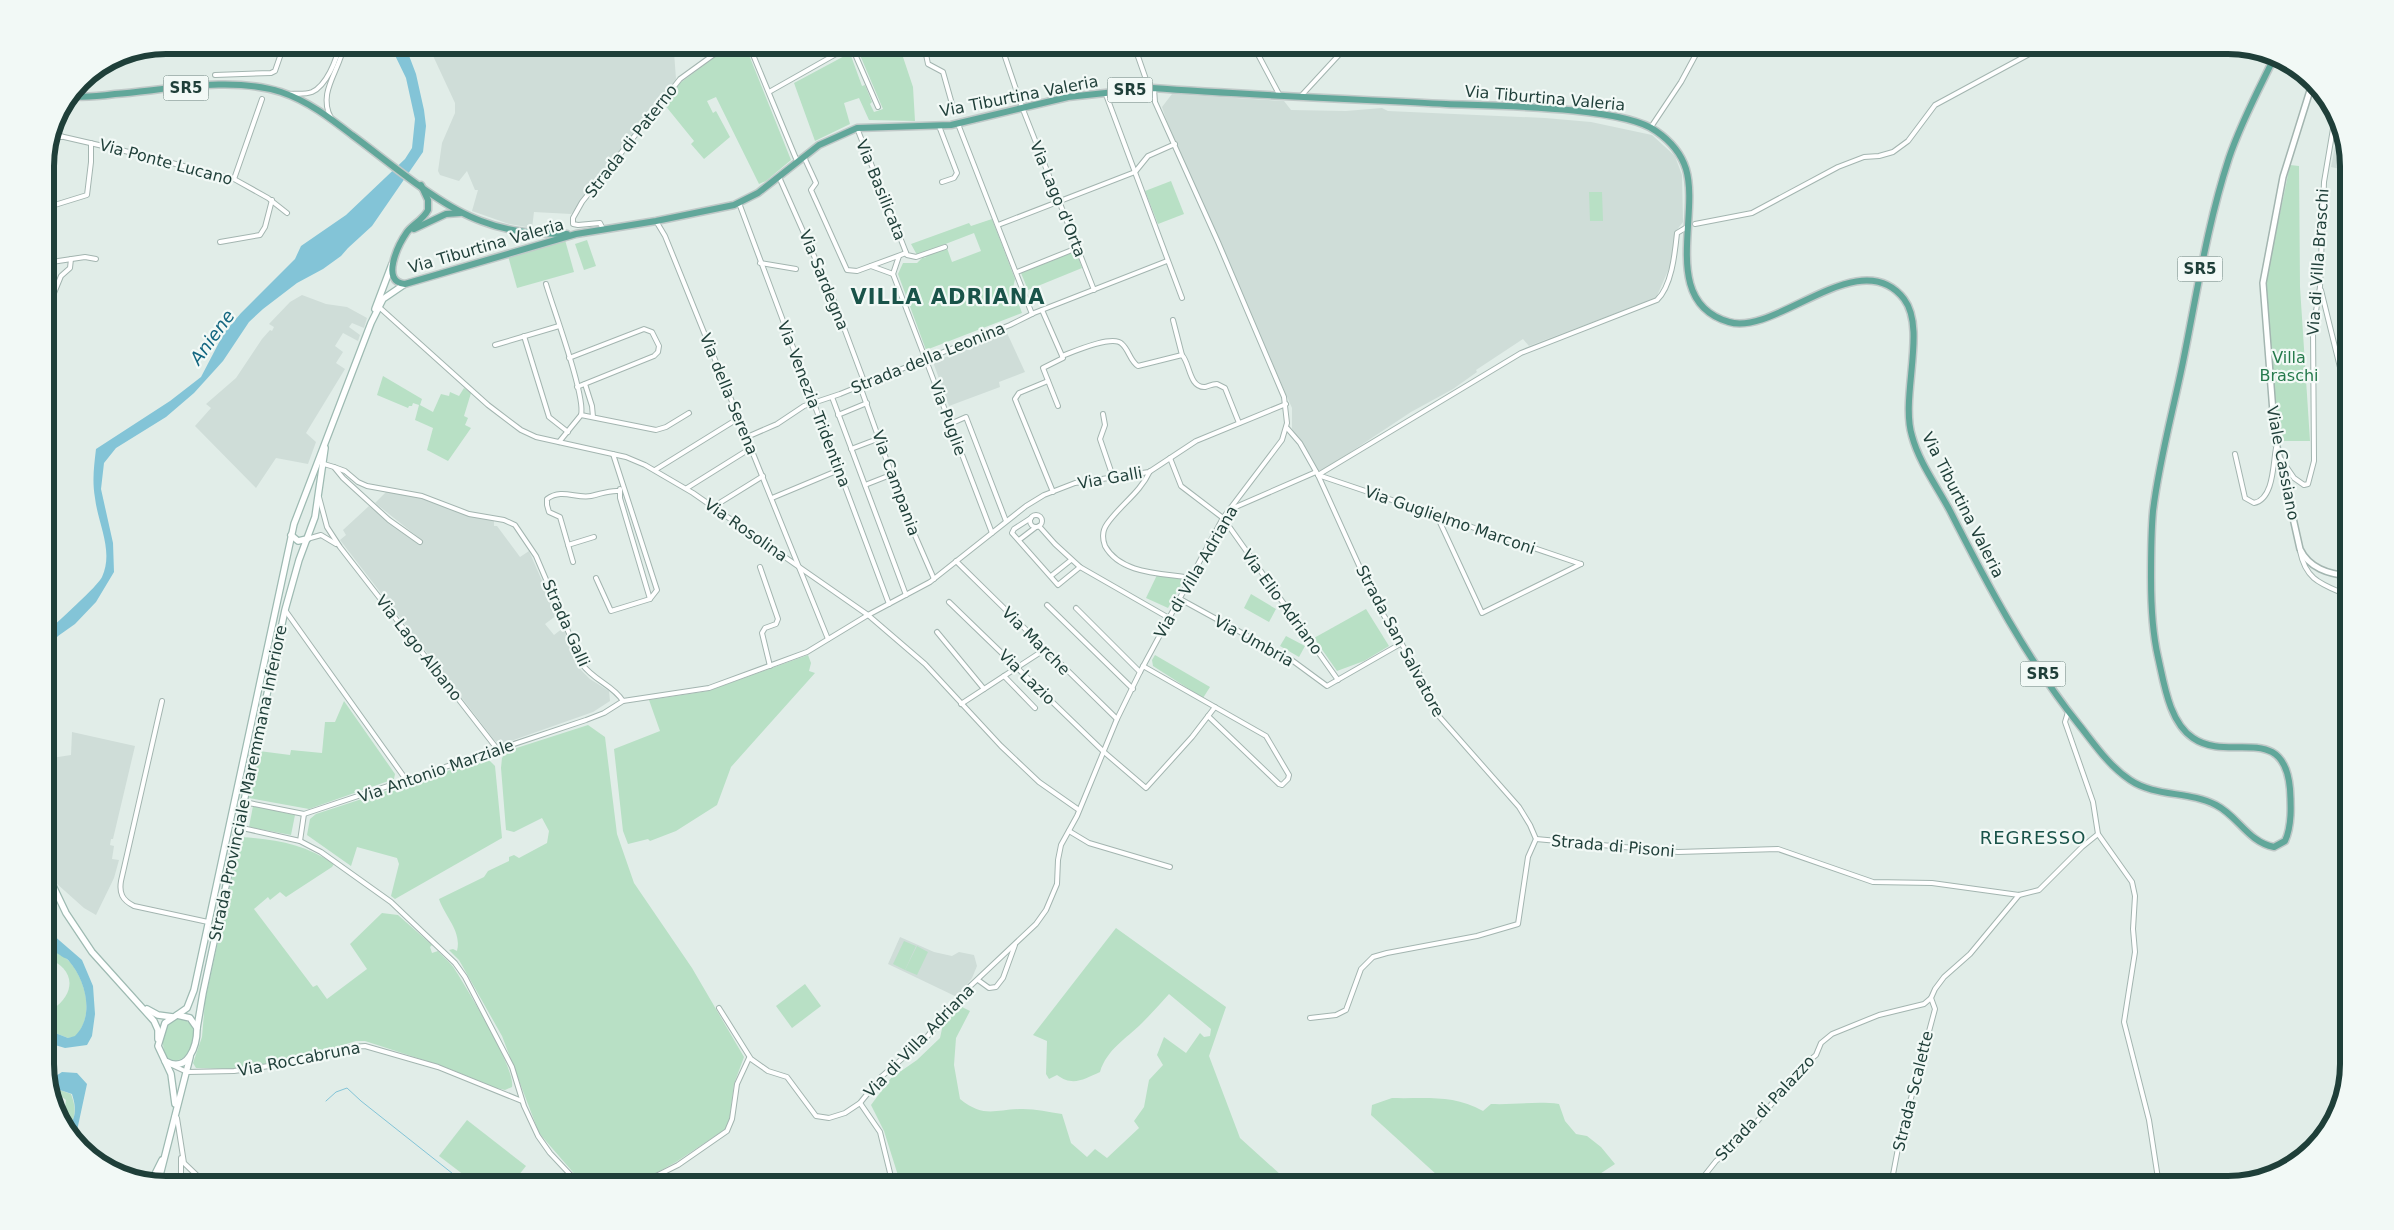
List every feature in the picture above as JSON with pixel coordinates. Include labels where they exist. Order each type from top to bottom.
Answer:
[{"type":"main road","name":"Via Tiburtina Valeria","points":[[429,205],[425,215],[406,233],[393,260],[392,272],[394,280],[405,284],[576,234],[656,222],[739,204],[780,177],[803,156],[827,140],[857,128],[867,126],[939,126],[958,124],[1022,107],[1105,92],[1152,89],[1556,110],[1620,117],[1651,127],[1673,146],[1686,168],[1689,185],[1687,268],[1694,294],[1705,308],[1726,321],[1743,324],[1759,322],[1828,289],[1861,282],[1876,283],[1888,287],[1905,301],[1911,314],[1914,332],[1908,396],[1908,422],[1917,452],[1996,600],[2068,712],[2102,754],[2134,782],[2152,789],[2188,796],[2217,805],[2228,813],[2252,837],[2267,846],[2279,846],[2284,841],[2289,823],[2290,785],[2286,770],[2278,756],[2261,747],[2219,747],[2192,738],[2176,716],[2166,688],[2156,645],[2151,593],[2152,523],[2157,488],[2203,255],[2230,156],[2272,62]]},
{"type":"main road","name":"Via Tiburtina Valeria","points":[[77,99],[225,86],[261,87],[287,94],[333,120],[392,165],[464,214],[495,226],[539,234],[576,234]]},
{"type":"main road","name":"Via Tiburtina Valeria","points":[[78,97],[84,97]]},
{"type":"main road","points":[[421,185],[429,205]]},
{"type":"main road","points":[[406,233],[446,214],[464,214]]},
{"type":"main road","points":[[538,244],[539,234]]},
{"type":"main road","name":"Strada Provinciale Maremmana Inferiore","points":[[175,1016],[187,1008],[191,1000],[291,535],[393,260]]},
{"type":"main road","name":"Strada Provinciale Maremmana Inferiore","points":[[371,323],[387,295],[405,284]]},
{"type":"main road","name":"Strada Provinciale Maremmana Inferiore","points":[[198,1028],[203,993],[285,610],[299,560],[315,517],[324,464],[325,441]]},
{"type":"main road","points":[[305,494],[313,491],[319,497]]},
{"type":"main road","points":[[291,535],[296,541],[307,539]]},
{"type":"main road","points":[[54,889],[77,930],[104,967],[156,1023],[158,1051],[165,1061],[172,1078],[176,1109]]},
{"type":"main road","points":[[140,1004],[158,1015],[192,1020],[198,1028],[196,1043],[190,1057],[160,1176]]},
{"type":"main road","points":[[158,1039],[165,1023],[175,1016]]},
{"type":"main road","points":[[165,1061],[172,1065],[180,1064],[190,1057]]},
{"type":"main road","points":[[154,1175],[166,1151]]},
{"type":"street","points":[[215,75],[272,74],[275,71],[281,54]]},
{"type":"street","points":[[287,94],[308,93],[320,86],[326,77],[335,54]]},
{"type":"street","points":[[333,120],[327,110],[326,97],[341,54]]},
{"type":"street","name":"Strada di Paterno","points":[[602,229],[602,224],[599,223],[574,225],[572,219],[582,202],[680,79],[715,54]]},
{"type":"street","points":[[753,54],[797,161]]},
{"type":"street","points":[[769,92],[835,54]]},
{"type":"street","points":[[855,54],[878,107]]},
{"type":"street","points":[[926,54],[928,64],[943,71],[954,111]]},
{"type":"street","name":"Via Lago d'Orta","points":[[1003,54],[1094,290]]},
{"type":"street","name":"Via di Villa Adriana","points":[[860,1103],[881,1077],[926,1038],[964,991],[978,980],[1038,921],[1046,910],[1058,882],[1059,853],[1117,720],[1143,666],[1223,518],[1278,447],[1287,428],[1286,404],[1273,368],[1155,102],[1152,89],[1138,54]]},
{"type":"street","points":[[1258,54],[1280,96]]},
{"type":"street","points":[[1301,96],[1338,54]]},
{"type":"street","points":[[1651,127],[1697,54]]},
{"type":"street","points":[[1694,224],[1752,213],[1838,167],[1864,157],[1879,156],[1893,152],[1908,141],[1936,105],[2030,54]]},
{"type":"street","name":"Viale Cassiano","points":[[2310,90],[2283,177],[2264,276],[2268,374],[2276,446],[2300,548],[2308,562],[2330,573],[2340,575]]},
{"type":"street","points":[[1105,92],[1182,298]]},
{"type":"street","points":[[234,179],[262,99]]},
{"type":"street","points":[[958,124],[1032,314]]},
{"type":"street","points":[[939,126],[957,173],[954,178],[942,182]]},
{"type":"street","name":"Via Basilicata","points":[[857,128],[906,252]]},
{"type":"street","name":"Via di Villa Braschi","points":[[2280,457],[2298,482],[2304,486],[2308,484],[2314,464],[2313,340],[2320,287],[2324,182],[2333,128]]},
{"type":"street","name":"Via Ponte Lucano","points":[[59,135],[234,179],[272,200],[287,213]]},
{"type":"street","name":"Via Ponte Lucano","points":[[58,137],[64,137]]},
{"type":"street","points":[[54,205],[87,195],[91,143]]},
{"type":"street","points":[[998,225],[1135,172],[1148,156],[1175,144]]},
{"type":"street","points":[[803,156],[816,183],[811,190],[846,269],[850,272],[906,252],[909,257],[915,257],[945,247]]},
{"type":"street","name":"Via Sardegna","points":[[780,177],[834,301],[863,385]]},
{"type":"street","points":[[429,205],[432,200],[438,198]]},
{"type":"street","points":[[220,242],[260,235],[265,227],[272,200]]},
{"type":"street","name":"Via Venezia Tridentina","points":[[739,204],[888,604]]},
{"type":"street","name":"Via della Serena","points":[[656,222],[665,236],[828,639]]},
{"type":"street","points":[[1229,510],[1317,474],[1520,353],[1657,300],[1676,256],[1677,233],[1687,227]]},
{"type":"street","points":[[1017,272],[1077,248]]},
{"type":"street","points":[[871,266],[893,274],[899,256]]},
{"type":"street","points":[[54,262],[89,257],[96,259]]},
{"type":"street","points":[[54,293],[61,276],[70,268],[71,259]]},
{"type":"street","name":"Strada della Leonina","points":[[747,437],[776,424],[814,402],[863,385],[1032,314],[1167,261]]},
{"type":"street","points":[[760,263],[796,269]]},
{"type":"street","name":"Via Puglie","points":[[893,274],[992,533]]},
{"type":"street","points":[[546,284],[569,358],[582,414]]},
{"type":"street","points":[[2320,287],[2340,368]]},
{"type":"street","name":"Via Rosolina","points":[[379,306],[498,413],[527,434],[613,454],[655,470],[686,488],[868,615],[924,664],[961,704],[1040,782],[1079,810]]},
{"type":"street","points":[[1042,310],[1063,357]]},
{"type":"street","points":[[1173,320],[1182,355],[1192,378],[1204,387],[1216,384],[1227,390],[1239,423]]},
{"type":"street","points":[[495,345],[559,326]]},
{"type":"street","points":[[569,358],[643,329],[648,329],[653,333],[659,348],[656,355],[577,387]]},
{"type":"street","points":[[524,336],[549,417],[568,432]]},
{"type":"street","points":[[1058,406],[1044,367],[1084,347],[1114,341],[1123,344],[1138,366],[1182,355]]},
{"type":"street","points":[[1048,381],[1018,394],[1015,399],[1053,492]]},
{"type":"street","points":[[584,384],[593,409],[593,417]]},
{"type":"street","name":"Via Campania","points":[[863,385],[867,403],[907,517],[934,579]]},
{"type":"street","points":[[832,396],[906,595]]},
{"type":"street","points":[[838,415],[867,403]]},
{"type":"street","name":"Via Galli","points":[[868,615],[934,579],[1028,504],[1053,492],[1085,481],[1150,471],[1196,442],[1286,404]]},
{"type":"street","points":[[559,442],[582,414],[593,409]]},
{"type":"street","points":[[582,414],[656,430],[666,427],[689,413]]},
{"type":"street","points":[[1103,414],[1105,425],[1100,438],[1113,477]]},
{"type":"street","points":[[950,424],[966,417],[1006,521]]},
{"type":"street","points":[[655,470],[740,418]]},
{"type":"street","name":"Strada San Salvatore","points":[[1287,428],[1300,444],[1317,474],[1376,603],[1419,672],[1440,718],[1519,807],[1530,824],[1536,839]]},
{"type":"street","points":[[851,449],[880,438]]},
{"type":"street","points":[[2235,454],[2244,498],[2248,502],[2256,503],[2264,498],[2268,490],[2276,446]]},
{"type":"street","points":[[686,488],[751,448]]},
{"type":"street","points":[[596,578],[611,611],[650,599],[655,594],[656,586],[613,454]]},
{"type":"street","name":"Via Elio Adriano","points":[[1170,458],[1181,486],[1223,518],[1338,680]]},
{"type":"street","name":"Strada Galli","points":[[324,464],[345,471],[358,482],[367,486],[422,496],[469,514],[504,520],[516,525],[536,556],[582,664],[594,678],[618,692],[623,701]]},
{"type":"street","points":[[334,467],[343,478],[389,520],[420,542]]},
{"type":"street","points":[[772,498],[839,470]]},
{"type":"street","points":[[1150,471],[1132,498],[1107,524],[1103,533],[1104,543],[1114,556],[1128,566],[1192,578]]},
{"type":"street","points":[[864,485],[893,474]]},
{"type":"street","name":"Via Guglielmo Marconi","points":[[1317,474],[1582,564],[1482,612],[1437,516]]},
{"type":"street","points":[[713,507],[763,476]]},
{"type":"street","points":[[622,485],[619,491],[650,599]]},
{"type":"street","points":[[573,562],[560,517],[548,511],[546,503],[548,498],[566,493],[589,496],[619,491]]},
{"type":"street","name":"Via Lago Albano","points":[[319,497],[327,527],[340,547],[498,750]]},
{"type":"street","points":[[1028,504],[1032,517],[1031,524],[1038,526],[1071,560],[1169,618]]},
{"type":"street","points":[[1018,540],[1038,526],[1042,519],[1038,515],[1012,531],[1018,540],[1058,585],[1080,567]]},
{"type":"street","points":[[307,539],[321,535],[340,547]]},
{"type":"street","points":[[568,545],[594,537]]},
{"type":"street","points":[[2300,548],[2307,572],[2320,582],[2340,592]]},
{"type":"street","points":[[1051,576],[1071,560]]},
{"type":"street","name":"Via Marche","points":[[956,561],[1117,720]]},
{"type":"street","points":[[760,567],[778,618],[776,624],[764,629],[762,632],[770,666]]},
{"type":"street","name":"Via Umbria","points":[[1180,599],[1293,661],[1327,686],[1338,680]]},
{"type":"street","name":"Via Lazio","points":[[949,602],[1104,752],[1146,788],[1192,737],[1208,716]]},
{"type":"street","points":[[1047,605],[1133,689]]},
{"type":"street","points":[[1076,608],[1140,672]]},
{"type":"street","points":[[285,610],[406,781]]},
{"type":"street","points":[[623,701],[691,692],[725,683],[807,652],[868,615]]},
{"type":"street","points":[[937,632],[984,689]]},
{"type":"street","points":[[1338,680],[1402,643]]},
{"type":"street","points":[[961,704],[1044,650]]},
{"type":"street","points":[[1143,666],[1266,736],[1289,775],[1282,785],[1278,784],[1208,716],[1215,707]]},
{"type":"street","points":[[1004,676],[1035,708]]},
{"type":"street","points":[[162,701],[120,881],[120,892],[124,899],[134,906],[208,922]]},
{"type":"street","name":"Via Antonio Marziale","points":[[244,802],[304,814],[604,713],[623,701]]},
{"type":"street","points":[[2068,712],[2065,722],[2093,802],[2098,834],[2132,882],[2134,890],[2134,952],[2124,1022],[2150,1120],[2158,1176]]},
{"type":"street","points":[[300,841],[304,814]]},
{"type":"street","points":[[238,827],[300,841],[325,854],[387,899],[458,966],[512,1067],[522,1101],[542,1143],[572,1176]]},
{"type":"street","points":[[1069,831],[1088,843],[1170,867]]},
{"type":"street","points":[[1931,998],[1944,977],[1969,955],[2019,895],[2039,890],[2082,847],[2098,834]]},
{"type":"street","name":"Strada di Pisoni","points":[[1310,1018],[1332,1016],[1346,1010],[1362,967],[1377,956],[1477,936],[1518,924],[1528,857],[1536,839],[1678,852],[1778,849],[1873,882],[1936,883],[2019,895]]},
{"type":"street","name":"Via di Villa Adriana","points":[[978,980],[989,988],[995,988],[1002,979],[1016,942]]},
{"type":"street","points":[[996,961],[1007,965]]},
{"type":"street","name":"Strada di Palazzo","points":[[1704,1176],[1714,1163],[1735,1145],[1803,1066],[1816,1055],[1820,1044],[1825,1039],[1867,1019],[1919,1007],[1931,998]]},
{"type":"street","name":"Strada Scalette","points":[[1893,1176],[1899,1143],[1934,1009],[1931,998]]},
{"type":"street","points":[[719,1008],[749,1058],[768,1072],[788,1077],[812,1113],[818,1117],[838,1116],[860,1103],[880,1132],[891,1176]]},
{"type":"street","name":"Via Roccabruna","points":[[187,1072],[252,1070],[317,1057],[356,1046],[365,1046],[441,1068],[522,1101]]},
{"type":"street","points":[[656,1176],[678,1165],[727,1131],[732,1119],[737,1084],[749,1058]]},
{"type":"street","points":[[172,1065],[187,1072]]},
{"type":"street","points":[[174,1117],[177,1118],[179,1126],[184,1162],[198,1176]]},
{"type":"street","points":[[181,1176],[182,1153]]},
{"type":"shaded area","points":[[432,54],[674,54],[676,79],[574,211],[571,214],[534,212],[532,228],[509,224],[472,211],[478,190],[475,190],[467,171],[459,181],[440,175],[438,171],[442,143],[455,113],[455,103]]},
{"type":"shaded area","points":[[1172,94],[1284,101],[1291,110],[1346,111],[1382,108],[1388,111],[1545,118],[1591,122],[1652,135],[1675,156],[1682,175],[1683,222],[1676,231],[1674,257],[1656,298],[1529,346],[1523,339],[1476,370],[1477,372],[1453,389],[1411,412],[1322,471],[1317,470],[1292,429],[1292,408],[1167,122],[1162,107]]},
{"type":"shaded area","points":[[2336,139],[2340,169],[2331,167]]},
{"type":"shaded area","points":[[302,295],[326,304],[347,307],[367,318],[364,328],[352,323],[349,327],[360,335],[358,341],[343,333],[335,346],[343,352],[336,363],[345,369],[306,433],[316,442],[308,464],[276,458],[256,488],[195,426],[211,408],[206,404],[236,378],[262,339],[270,330],[272,331],[274,327],[269,324],[290,302]]},
{"type":"shaded area","points":[[1007,333],[1025,372],[999,382],[1000,387],[949,406],[933,362]]},
{"type":"shaded area","points":[[386,492],[419,497],[468,516],[494,521],[494,526],[497,526],[520,557],[529,551],[557,615],[545,624],[554,635],[563,628],[581,670],[590,679],[609,691],[610,701],[593,712],[502,744],[495,741],[340,540],[346,535],[343,530],[369,506],[413,540],[418,537],[375,503]]},
{"type":"shaded area","points":[[72,732],[135,746],[110,845],[114,846],[112,859],[119,860],[114,878],[96,915],[84,908],[56,883],[54,878],[54,758],[71,755]]},
{"type":"shaded area","points":[[900,937],[934,952],[952,956],[959,952],[974,955],[977,966],[972,978],[957,997],[888,964]]},
{"type":"green space","points":[[719,54],[749,54],[791,160],[766,181],[759,184],[716,97],[707,101],[713,113],[716,111],[730,137],[704,159],[691,144],[694,141],[664,104],[680,83]]},
{"type":"green space","points":[[850,54],[862,86],[865,85],[872,102],[870,104],[874,112],[883,109],[860,54],[903,54],[913,87],[915,121],[869,120],[859,98],[844,103],[850,124],[815,141],[794,83]]},
{"type":"green space","name":"Villa Braschi","points":[[2290,165],[2299,166],[2300,287],[2310,441],[2278,441],[2266,281]]},
{"type":"green space","points":[[1171,181],[1184,214],[1158,224],[1145,191]]},
{"type":"green space","points":[[1589,192],[1602,192],[1603,221],[1590,221]]},
{"type":"green space","points":[[992,219],[1015,279],[1013,288],[1022,313],[926,350],[898,274],[903,263],[917,263],[923,257],[926,258],[924,256],[947,248],[952,262],[981,251],[974,233],[917,255],[911,244],[969,223],[971,226]]},
{"type":"green space","points":[[565,240],[574,272],[517,288],[508,256]]},
{"type":"green space","points":[[587,240],[596,266],[584,270],[575,244]]},
{"type":"green space","points":[[1076,251],[1082,268],[1028,290],[1021,273]]},
{"type":"green space","points":[[383,376],[422,399],[420,405],[433,412],[441,394],[449,396],[450,392],[459,396],[464,388],[471,393],[464,416],[468,418],[465,425],[471,428],[448,461],[427,450],[433,428],[415,420],[419,405],[413,403],[408,408],[377,395]]},
{"type":"green space","points":[[1157,575],[1184,579],[1168,608],[1146,598]]},
{"type":"green space","points":[[1251,594],[1276,609],[1269,622],[1244,608]]},
{"type":"green space","points":[[1366,609],[1389,646],[1364,661],[1337,671],[1314,638]]},
{"type":"green space","points":[[1286,636],[1305,646],[1299,657],[1280,646]]},
{"type":"green space","points":[[808,655],[811,663],[809,671],[815,673],[731,767],[717,805],[676,831],[650,841],[648,839],[628,844],[623,831],[614,749],[660,731],[649,700],[708,691]]},
{"type":"green space","points":[[1155,655],[1210,687],[1203,698],[1153,666],[1152,660]]},
{"type":"green space","points":[[344,701],[395,774],[394,779],[309,809],[249,798],[259,751],[290,755],[291,750],[322,753],[325,722],[335,722]]},
{"type":"green space","points":[[588,725],[605,737],[617,834],[634,883],[692,968],[744,1057],[734,1084],[729,1123],[724,1130],[676,1162],[650,1176],[576,1176],[539,1133],[502,1036],[459,960],[449,950],[457,951],[457,937],[439,899],[484,877],[488,871],[509,861],[509,857],[514,855],[519,858],[547,843],[549,831],[542,818],[514,832],[506,830],[501,768],[502,758],[507,751]]},
{"type":"green space","points":[[487,758],[495,766],[502,838],[395,899],[391,896],[399,864],[397,858],[357,847],[351,866],[307,835],[310,819],[316,814]]},
{"type":"green space","points":[[253,806],[295,815],[291,835],[249,827]]},
{"type":"green space","points":[[241,837],[266,839],[301,847],[334,864],[286,897],[280,892],[270,900],[268,897],[254,909],[313,987],[317,985],[327,999],[367,969],[350,944],[382,913],[398,915],[432,945],[430,947],[432,953],[438,951],[454,968],[499,1046],[511,1077],[512,1087],[505,1090],[496,1088],[445,1067],[365,1041],[356,1041],[314,1054],[238,1069],[196,1068],[193,1063],[202,1037],[205,1001]]},
{"type":"green space","points":[[1116,928],[1226,1007],[1209,1056],[1240,1138],[1281,1176],[898,1176],[884,1131],[871,1105],[891,1078],[917,1060],[940,1038],[943,1024],[962,1007],[970,1011],[956,1038],[954,1065],[960,1099],[976,1109],[990,1112],[1028,1109],[1062,1114],[1071,1143],[1087,1157],[1095,1149],[1107,1158],[1139,1128],[1134,1121],[1144,1107],[1149,1080],[1163,1065],[1157,1055],[1164,1037],[1186,1053],[1200,1033],[1204,1037],[1210,1036],[1211,1029],[1169,994],[1112,1051],[1100,1072],[1078,1081],[1068,1081],[1057,1075],[1049,1079],[1046,1074],[1047,1041],[1033,1035]]},
{"type":"green space","points":[[904,941],[916,946],[905,970],[893,964]]},
{"type":"green space","points":[[917,946],[928,952],[917,975],[905,970]]},
{"type":"green space","points":[[54,949],[70,962],[76,970],[84,989],[86,999],[85,1019],[75,1037],[68,1038],[54,1033],[54,1008],[61,1002],[69,988],[67,973],[55,962]]},
{"type":"green space","points":[[805,984],[821,1006],[792,1028],[776,1006]]},
{"type":"green space","points":[[177,1019],[185,1020],[192,1025],[193,1038],[185,1056],[180,1060],[174,1060],[167,1058],[163,1047],[163,1036],[168,1026]]},
{"type":"green space","points":[[60,1090],[71,1094],[74,1105],[74,1118],[71,1123],[63,1109],[66,1100],[59,1096],[57,1091]]},
{"type":"green space","points":[[1392,1098],[1439,1098],[1460,1102],[1483,1111],[1491,1104],[1559,1104],[1565,1121],[1576,1134],[1587,1136],[1601,1147],[1615,1164],[1597,1176],[1438,1176],[1371,1115],[1372,1105]]},
{"type":"green space","points":[[467,1120],[526,1166],[518,1176],[465,1176],[439,1156]]},
{"type":"water","points":[[394,54],[408,54],[416,74],[426,126],[423,152],[372,226],[341,256],[323,269],[297,283],[263,309],[249,322],[223,361],[194,393],[166,417],[116,448],[104,463],[101,489],[113,543],[114,572],[96,602],[75,624],[54,641],[54,625],[93,588],[102,577],[105,567],[106,547],[94,486],[96,449],[170,401],[201,377],[224,333],[241,313],[295,259],[301,246],[346,215],[405,159],[412,148],[415,119],[406,78]]},
{"type":"water","points":[[54,936],[82,960],[93,986],[95,1014],[92,1036],[87,1045],[65,1048],[54,1045],[54,1033],[68,1038],[75,1036],[85,1019],[86,1009],[86,998],[80,978],[68,960],[54,950]]},
{"type":"water","points":[[62,1072],[77,1073],[87,1084],[77,1131],[71,1123],[75,1114],[72,1094],[57,1091],[55,1077]]},
{"type":"waterway","points":[[326,1101],[336,1092],[347,1088],[456,1176]]},
{"type":"district","name":"VILLA ADRIANA","points":[[948,297]]},
{"type":"district","name":"REGRESSO","points":[[2033,837]]},
{"type":"water label","name":"Aniene","points":[[212,337]]}]
